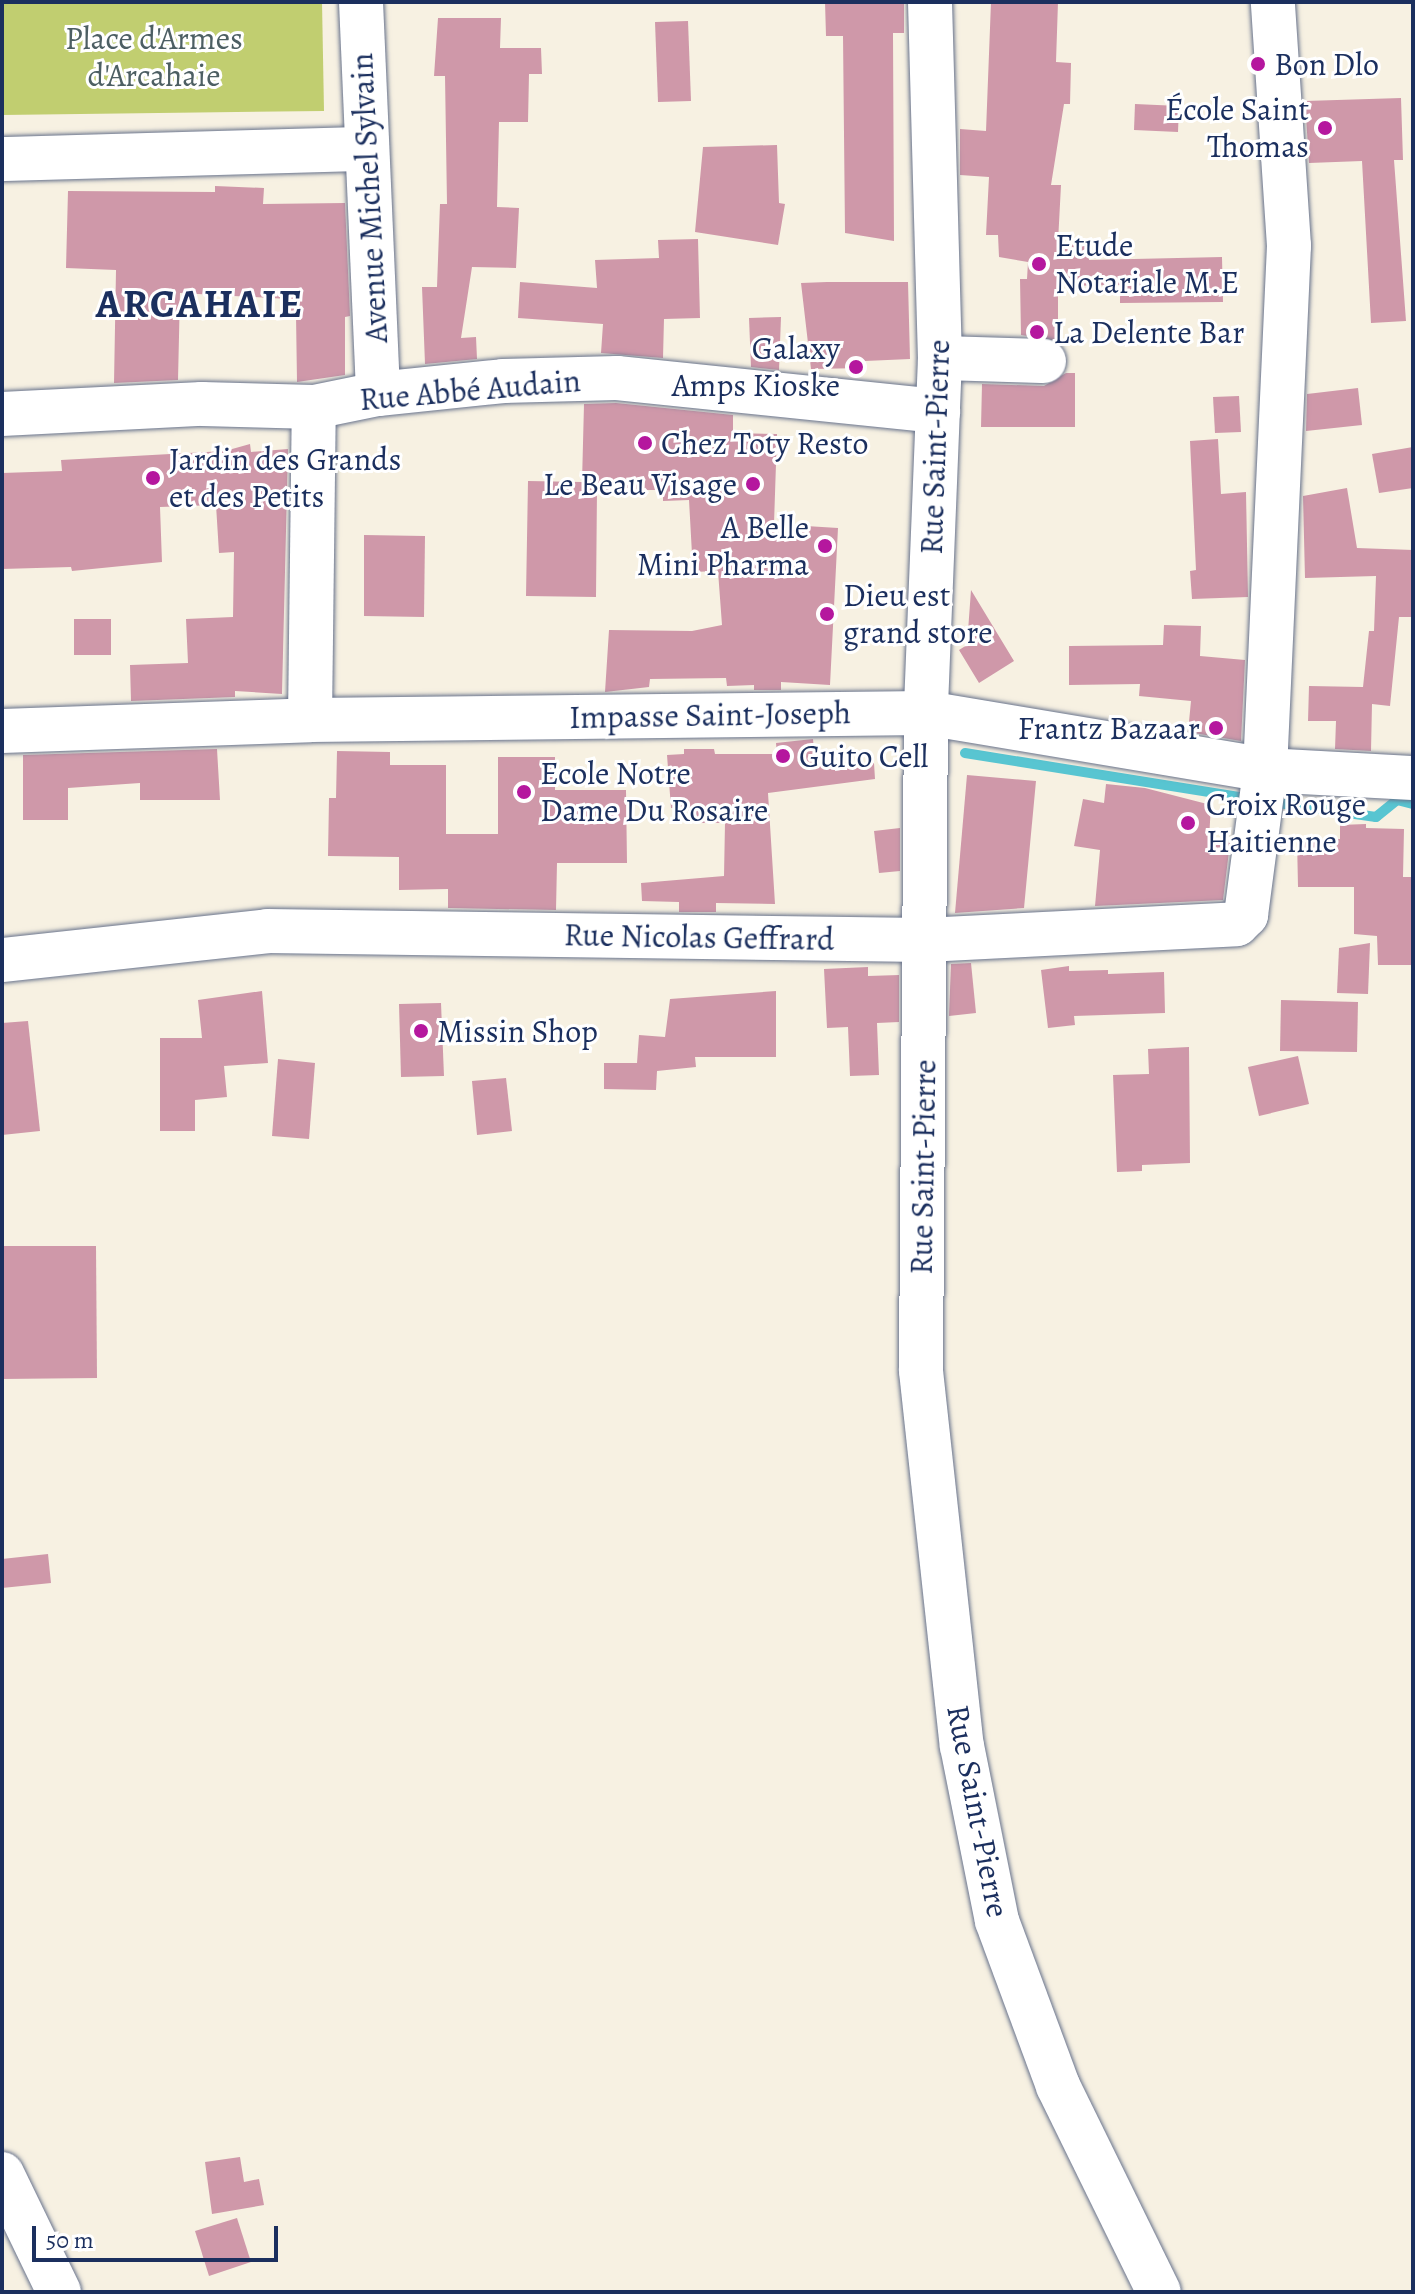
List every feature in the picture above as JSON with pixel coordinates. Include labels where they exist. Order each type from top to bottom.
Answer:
[{"type":"street","name":"Avenue Michel Sylvain","points":[[361,2],[364,149],[378,394]]},
{"type":"street","name":"Rue Saint-Pierre","points":[[930,2],[940,358],[926,713],[921,1371],[962,1746],[997,1921],[1058,2086],[1159,2292]]},
{"type":"street","name":"Rue Nicolas Geffrard","points":[[2,960],[267,931],[925,940],[1237,924],[1246,915],[1265,770],[1289,246],[1273,2]]},
{"type":"street","points":[[2,159],[364,149]]},
{"type":"street","points":[[940,358],[1044,361]]},
{"type":"street","name":"Rue Abbé Audain","points":[[2,414],[202,404],[314,407],[378,394],[503,381],[617,378],[938,411]]},
{"type":"street","points":[[310,720],[314,407]]},
{"type":"street","name":"Impasse Saint-Joseph","points":[[2,731],[310,720],[926,713],[1265,770],[1413,778]]},
{"type":"street","points":[[2,2174],[59,2292]]},
{"type":"green space","name":"Place d'Armes d'Arcahaie","points":[[2,2],[322,2],[324,111],[2,115]]},
{"type":"building","points":[[825,2],[904,2],[904,33],[893,33],[894,241],[845,233],[843,36],[826,36]]},
{"type":"building","points":[[991,2],[1058,2],[1056,62],[1071,63],[1070,104],[1064,104],[1051,185],[1061,185],[1058,242],[1089,241],[1089,260],[1222,257],[1223,302],[1120,303],[1120,285],[1058,286],[1058,341],[1021,335],[1020,279],[1027,279],[1028,262],[999,257],[998,235],[986,235],[989,177],[960,175],[960,129],[986,131]]},
{"type":"building","points":[[438,18],[501,18],[500,48],[541,48],[542,74],[529,74],[528,122],[499,122],[497,207],[519,208],[516,268],[472,267],[461,338],[476,337],[477,359],[425,364],[422,287],[437,287],[440,204],[447,204],[445,76],[434,76]]},
{"type":"building","points":[[688,21],[691,101],[658,102],[655,22]]},
{"type":"building","points":[[1401,98],[1403,160],[1394,160],[1406,321],[1371,323],[1362,161],[1309,163],[1305,101]]},
{"type":"building","points":[[1135,104],[1179,106],[1178,132],[1134,130]]},
{"type":"building","points":[[777,145],[779,203],[785,204],[778,245],[695,232],[703,147]]},
{"type":"building","points":[[215,186],[264,188],[263,204],[345,203],[350,316],[345,317],[345,375],[297,382],[296,315],[288,315],[288,299],[180,293],[178,380],[114,383],[116,270],[66,268],[68,191],[215,192]]},
{"type":"building","points":[[698,239],[700,318],[664,319],[663,358],[601,353],[603,324],[518,318],[520,282],[597,288],[595,260],[659,258],[658,240]]},
{"type":"building","points":[[908,282],[910,359],[865,361],[865,368],[811,369],[801,283]]},
{"type":"building","points":[[781,317],[779,370],[751,367],[749,318]]},
{"type":"building","points":[[1066,373],[1075,373],[1075,427],[981,427],[982,384],[1044,386]]},
{"type":"building","points":[[1358,388],[1362,425],[1306,431],[1307,394]]},
{"type":"building","points":[[1239,396],[1241,432],[1215,433],[1213,397]]},
{"type":"building","points":[[616,403],[733,415],[733,433],[777,434],[774,524],[838,528],[830,685],[781,682],[781,690],[754,690],[754,685],[727,686],[726,678],[650,679],[649,687],[605,692],[609,630],[692,631],[722,625],[718,571],[693,572],[689,500],[663,501],[663,490],[597,490],[596,597],[526,596],[528,481],[582,482],[584,404]]},
{"type":"building","points":[[1218,439],[1221,494],[1246,492],[1248,597],[1192,599],[1190,571],[1196,570],[1190,441]]},
{"type":"building","points":[[250,444],[251,452],[288,449],[282,694],[235,691],[235,697],[131,701],[130,665],[188,663],[186,619],[233,617],[234,552],[219,553],[216,505],[160,507],[162,562],[72,571],[71,567],[2,569],[2,473],[62,471],[61,460],[225,451]]},
{"type":"building","points":[[1413,447],[1413,488],[1379,493],[1372,454]]},
{"type":"building","points":[[1347,488],[1357,548],[1413,550],[1413,617],[1399,617],[1390,706],[1372,704],[1371,751],[1335,749],[1336,721],[1308,721],[1309,686],[1363,687],[1369,631],[1374,631],[1376,576],[1305,578],[1303,496]]},
{"type":"building","points":[[364,535],[425,536],[424,617],[364,616]]},
{"type":"building","points":[[971,590],[1014,661],[979,683],[959,650],[967,645]]},
{"type":"building","points":[[74,619],[111,619],[111,655],[74,655]]},
{"type":"building","points":[[1164,625],[1201,626],[1200,656],[1245,660],[1241,741],[1188,732],[1191,701],[1139,696],[1140,684],[1069,685],[1069,646],[1163,645]]},
{"type":"building","points":[[813,739],[815,762],[874,763],[875,779],[768,793],[775,904],[716,903],[716,912],[679,912],[679,902],[642,901],[641,883],[724,876],[725,823],[688,823],[688,807],[671,808],[667,755],[684,754],[684,749],[714,749],[715,754],[777,754],[776,743]]},
{"type":"building","points":[[217,749],[220,800],[140,800],[140,783],[68,788],[68,820],[23,820],[23,755]]},
{"type":"building","points":[[337,751],[390,752],[390,765],[446,765],[446,834],[498,834],[498,757],[555,757],[555,790],[626,790],[627,863],[557,863],[556,910],[448,908],[448,889],[399,890],[399,857],[328,856],[329,798],[336,798]]},
{"type":"building","points":[[967,775],[1036,781],[1024,908],[955,913]]},
{"type":"building","points":[[1106,784],[1145,788],[1211,805],[1209,839],[1230,843],[1223,900],[1095,906],[1100,850],[1074,846],[1083,799],[1104,803]]},
{"type":"building","points":[[1366,824],[1366,828],[1404,829],[1403,877],[1413,877],[1413,965],[1378,965],[1377,936],[1354,934],[1354,887],[1298,887],[1297,839],[1340,839],[1340,825]]},
{"type":"building","points":[[900,828],[900,871],[879,873],[874,831]]},
{"type":"building","points":[[1370,943],[1368,994],[1337,993],[1339,948]]},
{"type":"building","points":[[971,963],[976,1013],[949,1016],[951,964]]},
{"type":"building","points":[[1069,966],[1069,971],[1108,970],[1108,974],[1164,972],[1165,1013],[1074,1016],[1075,1025],[1048,1028],[1041,970]]},
{"type":"building","points":[[868,967],[868,976],[899,975],[899,1022],[877,1023],[879,1075],[850,1076],[848,1027],[827,1028],[824,969]]},
{"type":"building","points":[[262,991],[268,1063],[224,1066],[227,1097],[195,1100],[195,1131],[160,1131],[160,1038],[202,1038],[198,1000]]},
{"type":"building","points":[[776,991],[776,1057],[695,1057],[696,1067],[657,1071],[656,1090],[604,1089],[604,1063],[637,1063],[639,1035],[665,1037],[670,999]]},
{"type":"building","points":[[1281,1000],[1358,1002],[1357,1052],[1280,1051]]},
{"type":"building","points":[[441,1003],[444,1076],[401,1077],[399,1004]]},
{"type":"building","points":[[28,1021],[40,1131],[2,1135],[2,1023]]},
{"type":"building","points":[[1189,1047],[1190,1163],[1142,1165],[1142,1171],[1117,1172],[1113,1075],[1149,1074],[1148,1049]]},
{"type":"building","points":[[1298,1056],[1309,1104],[1259,1116],[1248,1067]]},
{"type":"building","points":[[278,1059],[315,1063],[309,1139],[272,1136]]},
{"type":"building","points":[[506,1078],[512,1131],[477,1135],[472,1081]]},
{"type":"building","points":[[2,1246],[96,1246],[97,1378],[2,1379]]},
{"type":"building","points":[[48,1554],[51,1583],[2,1588],[2,1559]]},
{"type":"building","points":[[240,2157],[244,2182],[259,2179],[264,2205],[212,2214],[205,2162]]},
{"type":"building","points":[[237,2218],[251,2262],[209,2276],[195,2231]]},
{"type":"waterway","points":[[965,753],[1251,799]]},
{"type":"waterway","points":[[1271,802],[1376,817],[1397,800],[1413,804]]},
{"type":"place","name":"Bon Dlo","points":[[1258,64]]},
{"type":"place","name":"École Saint Thomas","points":[[1325,128]]},
{"type":"place","name":"Etude Notariale M.E","points":[[1039,264]]},
{"type":"place","name":"La Delente Bar","points":[[1037,332]]},
{"type":"place","name":"Galaxy Amps Kioske","points":[[856,367]]},
{"type":"place","name":"Chez Toty Resto","points":[[645,443]]},
{"type":"place","name":"Jardin des Grands et des Petits","points":[[153,478]]},
{"type":"place","name":"Le Beau Visage","points":[[753,484]]},
{"type":"place","name":"A Belle Mini Pharma","points":[[825,546]]},
{"type":"place","name":"Dieu est grand store","points":[[827,614]]},
{"type":"place","name":"Frantz Bazaar","points":[[1216,728]]},
{"type":"place","name":"Guito Cell","points":[[783,756]]},
{"type":"place","name":"Ecole Notre Dame Du Rosaire","points":[[524,792]]},
{"type":"place","name":"Croix Rouge Haitienne","points":[[1188,823]]},
{"type":"place","name":"Missin Shop","points":[[421,1031]]},
{"type":"district","name":"ARCAHAIE","points":[[200,304]]}]
